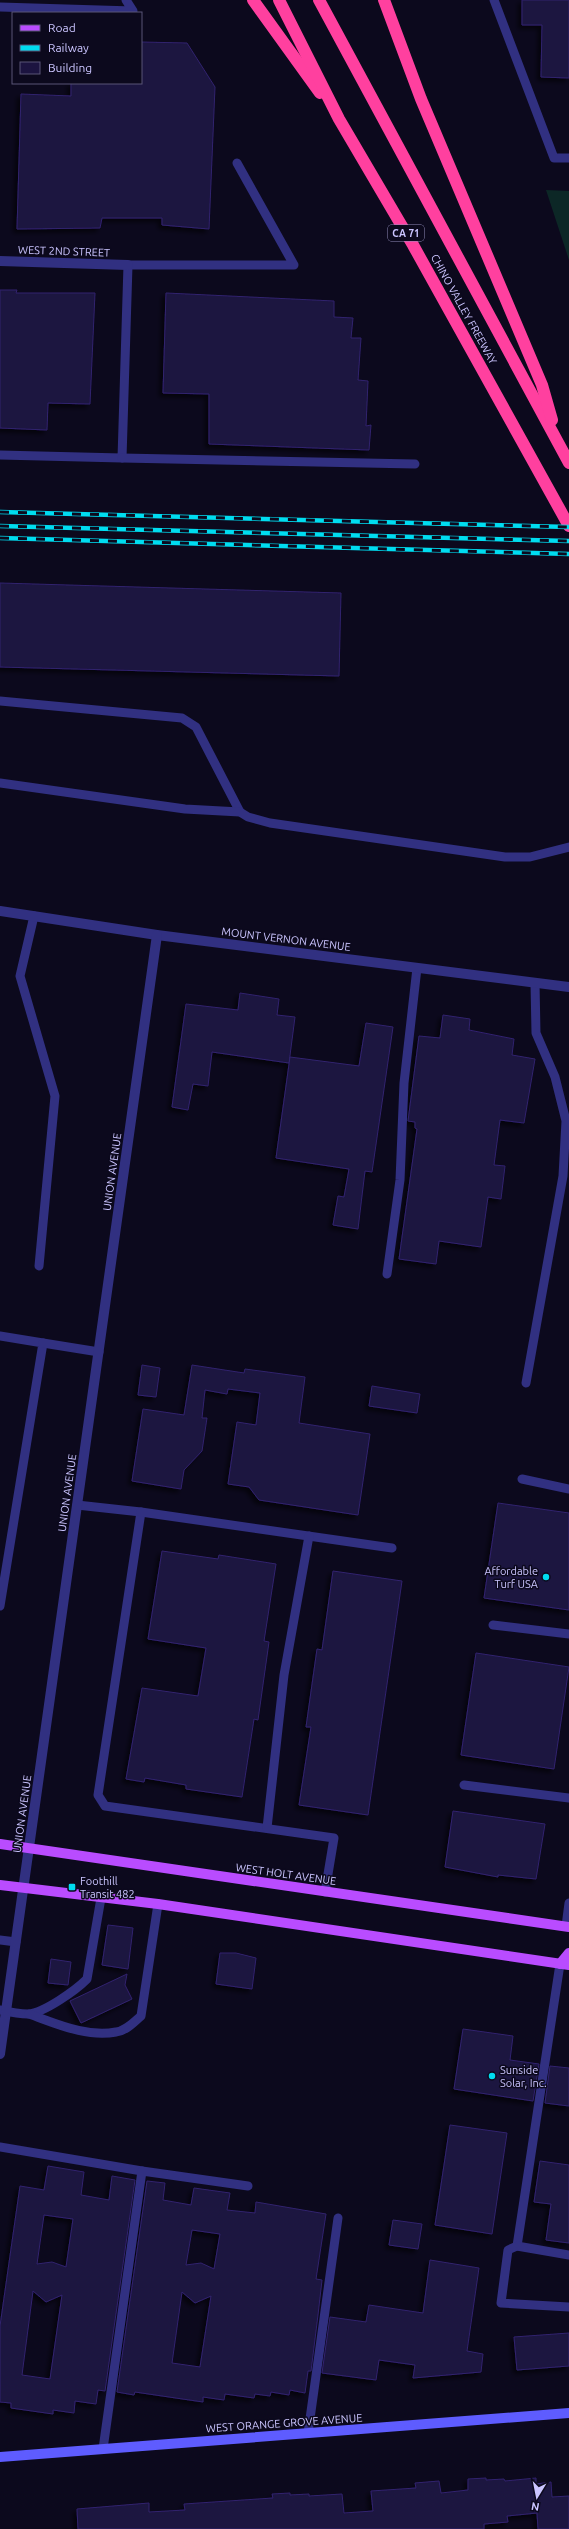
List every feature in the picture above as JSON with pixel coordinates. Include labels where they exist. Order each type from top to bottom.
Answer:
[{"type":"highway","points":[[253,0],[339,119]]},
{"type":"highway","name":"CHINO VALLEY FREEWAY","points":[[279,0],[339,119],[413,245],[569,526]]},
{"type":"highway","name":"CHINO VALLEY FREEWAY","points":[[319,0],[569,463]]},
{"type":"highway","points":[[384,0],[421,99],[542,385],[557,439]]},
{"type":"main road","name":"WEST HOLT AVENUE","points":[[0,1844],[567,1926]]},
{"type":"main road","points":[[0,1885],[158,1904],[564,1964],[569,1953]]},
{"type":"street","name":"WEST 2ND STREET","points":[[0,261],[128,265]]},
{"type":"street","name":"MOUNT VERNON AVENUE","points":[[0,911],[158,935],[569,988]]},
{"type":"street","name":"UNION AVENUE","points":[[0,2054],[3,2011],[16,1942],[24,1888],[158,935]]},
{"type":"street","name":"WEST ORANGE GROVE AVENUE","points":[[0,2457],[569,2413]]},
{"type":"lane","points":[[0,7],[133,11],[126,0]]},
{"type":"lane","points":[[494,0],[554,158],[569,158]]},
{"type":"lane","points":[[122,458],[128,265],[294,265],[237,163]]},
{"type":"lane","points":[[0,455],[415,464]]},
{"type":"lane","points":[[0,701],[182,718],[196,727],[240,812]]},
{"type":"lane","points":[[0,783],[185,809],[240,812],[248,817],[270,823],[505,857],[530,857],[569,846]]},
{"type":"lane","points":[[34,916],[20,976],[55,1096],[39,1266]]},
{"type":"lane","points":[[387,1274],[400,1180],[404,1082],[417,968]]},
{"type":"lane","points":[[526,1383],[562,1176],[566,1121],[554,1077],[536,1033],[535,983]]},
{"type":"lane","points":[[0,1336],[99,1352]]},
{"type":"lane","points":[[0,1606],[43,1343]]},
{"type":"lane","points":[[522,1480],[569,1489]]},
{"type":"lane","points":[[78,1505],[142,1512],[392,1548]]},
{"type":"lane","points":[[142,1512],[98,1795],[105,1806],[334,1838],[325,1892]]},
{"type":"lane","points":[[267,1828],[284,1675],[309,1536]]},
{"type":"lane","points":[[493,1625],[569,1634]]},
{"type":"lane","points":[[464,1785],[569,1798]]},
{"type":"lane","points":[[29,2014],[41,2011],[80,1987],[87,1979],[101,1898]]},
{"type":"lane","points":[[3,2011],[29,2014],[66,2026],[94,2032],[116,2032],[132,2025],[141,2016],[158,1904]]},
{"type":"lane","points":[[567,1926],[569,1904]]},
{"type":"lane","points":[[0,1940],[16,1942]]},
{"type":"lane","points":[[517,2246],[564,1964]]},
{"type":"lane","points":[[0,2147],[142,2172],[248,2186]]},
{"type":"lane","points":[[103,2449],[142,2172]]},
{"type":"lane","points":[[308,2433],[338,2218]]},
{"type":"lane","points":[[569,2255],[517,2246],[508,2250],[500,2303],[569,2307]]},
{"type":"green space","points":[[546,190],[569,191],[569,260]]},
{"type":"building","points":[[522,0],[569,0],[569,78],[541,77],[542,25],[522,25]]},
{"type":"building","points":[[142,42],[187,43],[215,87],[209,229],[162,225],[162,218],[102,218],[100,228],[17,229],[21,94],[71,96],[71,84],[142,84]]},
{"type":"building","points":[[0,290],[17,290],[16,293],[95,293],[90,404],[48,403],[47,430],[0,428]]},
{"type":"building","points":[[166,293],[334,301],[334,317],[353,318],[351,338],[361,338],[358,380],[368,381],[366,426],[371,425],[369,450],[209,444],[209,394],[163,393]]},
{"type":"building","points":[[0,583],[341,593],[339,676],[0,667]]},
{"type":"building","points":[[240,993],[279,999],[277,1015],[295,1017],[289,1063],[212,1052],[208,1086],[193,1084],[188,1110],[172,1107],[186,1004],[238,1010]]},
{"type":"building","points":[[443,1015],[470,1019],[469,1030],[514,1039],[512,1055],[535,1059],[524,1123],[500,1120],[494,1165],[505,1166],[501,1199],[488,1197],[481,1247],[439,1241],[436,1264],[399,1259],[417,1129],[415,1128],[415,1122],[408,1121],[419,1036],[440,1038]]},
{"type":"building","points":[[366,1023],[393,1027],[372,1172],[365,1171],[358,1229],[333,1225],[338,1196],[344,1197],[349,1169],[276,1158],[290,1057],[359,1066]]},
{"type":"building","points":[[142,1365],[160,1368],[156,1397],[138,1395]]},
{"type":"building","points":[[192,1365],[244,1373],[245,1369],[305,1377],[299,1423],[370,1434],[358,1515],[259,1500],[249,1487],[228,1484],[237,1422],[256,1425],[260,1393],[228,1389],[227,1394],[205,1390],[202,1418],[207,1418],[202,1451],[184,1470],[181,1489],[132,1481],[143,1409],[184,1415]]},
{"type":"building","points":[[372,1386],[420,1394],[417,1413],[369,1406]]},
{"type":"building","points":[[498,1503],[569,1513],[569,1610],[484,1598]]},
{"type":"building","points":[[162,1551],[218,1559],[219,1555],[276,1564],[264,1641],[269,1642],[258,1720],[254,1719],[242,1797],[186,1789],[186,1785],[145,1778],[144,1782],[126,1779],[142,1688],[198,1696],[206,1648],[148,1639]]},
{"type":"building","points":[[333,1571],[402,1581],[368,1815],[299,1805],[311,1727],[306,1727],[317,1649],[322,1650]]},
{"type":"building","points":[[476,1653],[569,1667],[554,1769],[461,1755]]},
{"type":"building","points":[[453,1811],[545,1824],[536,1879],[498,1875],[498,1877],[445,1867]]},
{"type":"building","points":[[108,1925],[133,1928],[128,1969],[102,1965]]},
{"type":"building","points":[[220,1953],[236,1953],[256,1958],[252,1989],[216,1984]]},
{"type":"building","points":[[51,1959],[71,1962],[68,1985],[48,1983]]},
{"type":"building","points":[[127,1974],[125,1985],[132,1999],[81,2023],[70,2001]]},
{"type":"building","name":"Sunside Solar, Inc.","points":[[463,2029],[513,2036],[510,2060],[539,2064],[533,2101],[454,2089]]},
{"type":"building","points":[[550,2066],[569,2068],[569,2106],[545,2103]]},
{"type":"building","points":[[450,2125],[507,2133],[492,2234],[435,2225]]},
{"type":"building","points":[[540,2161],[569,2165],[569,2243],[546,2240],[551,2204],[534,2202]]},
{"type":"building","points":[[48,2166],[84,2172],[81,2195],[109,2200],[112,2176],[135,2180],[105,2391],[98,2390],[96,2404],[75,2401],[74,2413],[53,2410],[53,2414],[11,2408],[11,2403],[0,2402],[0,2326],[20,2186],[44,2190]],"holes":[[[44,2215],[73,2219],[66,2267],[52,2262],[37,2264]],[[33,2291],[46,2302],[62,2295],[50,2379],[22,2375]]]},
{"type":"building","points":[[147,2181],[165,2183],[163,2200],[191,2205],[194,2188],[230,2193],[227,2210],[255,2213],[256,2202],[326,2214],[316,2279],[322,2280],[318,2315],[311,2371],[308,2371],[305,2393],[290,2390],[289,2395],[271,2392],[270,2396],[255,2394],[254,2398],[225,2394],[224,2400],[203,2397],[203,2402],[135,2392],[134,2395],[117,2392]],"holes":[[[192,2230],[220,2234],[214,2269],[201,2263],[186,2265]],[[182,2292],[195,2303],[211,2296],[200,2367],[172,2363]]]},
{"type":"building","points":[[393,2220],[422,2224],[418,2249],[389,2245]]},
{"type":"building","points":[[430,2260],[479,2268],[467,2351],[483,2354],[481,2372],[413,2378],[415,2365],[379,2360],[376,2380],[322,2373],[330,2317],[366,2322],[369,2305],[423,2313]]},
{"type":"building","points":[[569,2333],[569,2366],[517,2370],[514,2337]]},
{"type":"building","points":[[486,2478],[486,2480],[504,2479],[505,2481],[536,2478],[536,2484],[551,2482],[552,2497],[569,2496],[569,2529],[538,2529],[537,2513],[507,2516],[508,2522],[484,2524],[484,2529],[78,2529],[77,2509],[149,2503],[149,2512],[185,2510],[184,2504],[273,2498],[272,2494],[290,2493],[290,2495],[309,2494],[309,2496],[342,2494],[344,2513],[373,2511],[371,2491],[416,2488],[415,2483],[439,2481],[441,2493],[468,2490],[468,2479]]},
{"type":"railway","points":[[0,512],[569,527]]},
{"type":"railway","points":[[0,526],[569,541]]},
{"type":"railway","points":[[0,538],[569,554]]},
{"type":"place","name":"Affordable Turf USA","points":[[546,1577]]},
{"type":"place","name":"Foothill Transit 482","points":[[72,1887]]},
{"type":"place","name":"Sunside Solar, Inc.","points":[[492,2076]]}]
